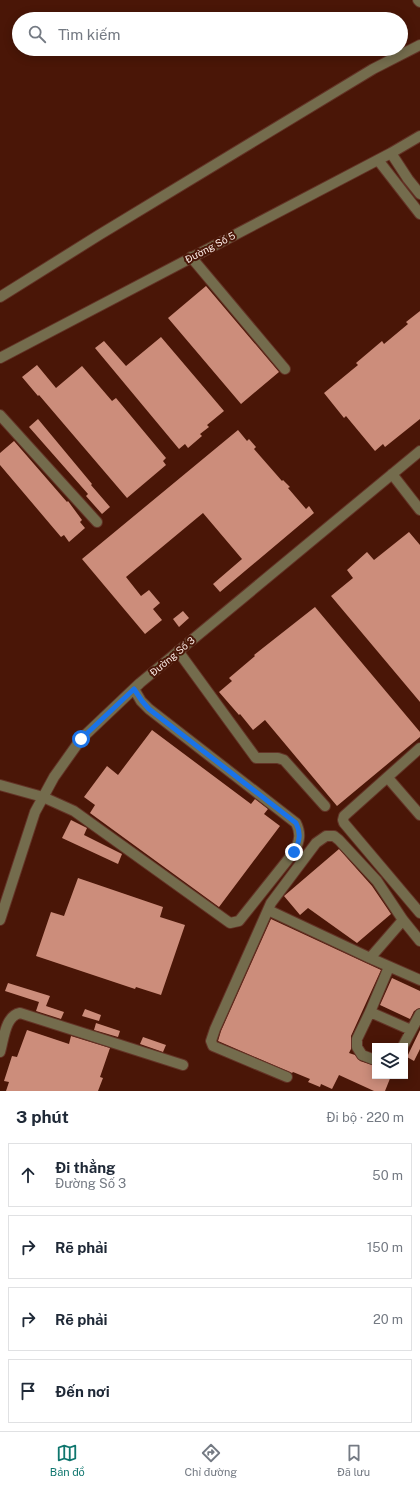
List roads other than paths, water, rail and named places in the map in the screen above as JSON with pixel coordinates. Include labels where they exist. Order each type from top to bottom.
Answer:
[{"type":"street","points":[[408,51],[420,45]]},
{"type":"street","points":[[0,298],[106,231],[373,69],[398,56]]},
{"type":"street","name":"Đường Số 5","points":[[0,358],[378,160],[420,136]]},
{"type":"street","points":[[391,153],[420,194]]},
{"type":"street","points":[[378,160],[420,214]]},
{"type":"street","points":[[191,257],[284,370]]},
{"type":"street","points":[[0,415],[98,522]]},
{"type":"street","name":"Đường Số 3","points":[[0,920],[35,812],[54,776],[81,739],[134,689],[178,651],[420,451]]},
{"type":"street","points":[[392,474],[420,510]]},
{"type":"street","points":[[178,651],[256,758],[278,758],[284,760],[325,806]]},
{"type":"street","points":[[0,785],[43,798],[74,811],[230,923],[239,921],[294,852],[298,845],[299,830],[296,823],[149,709],[134,689]]},
{"type":"street","points":[[420,748],[344,816],[343,820],[420,913]]},
{"type":"street","points":[[388,778],[420,815]]},
{"type":"street","points":[[287,1077],[214,1046],[211,1041],[271,903],[316,843],[326,836],[334,836],[339,840],[377,881],[403,920],[420,941]]},
{"type":"street","points":[[268,910],[420,980]]},
{"type":"street","points":[[370,958],[403,920]]},
{"type":"street","points":[[372,1059],[362,1055],[357,1047],[356,1039],[370,1012],[389,967]]},
{"type":"street","points":[[370,1012],[411,1030]]},
{"type":"street","points":[[0,1052],[9,1021],[15,1014],[20,1014],[183,1065]]},
{"type":"street","points":[[405,1043],[420,1014]]}]
